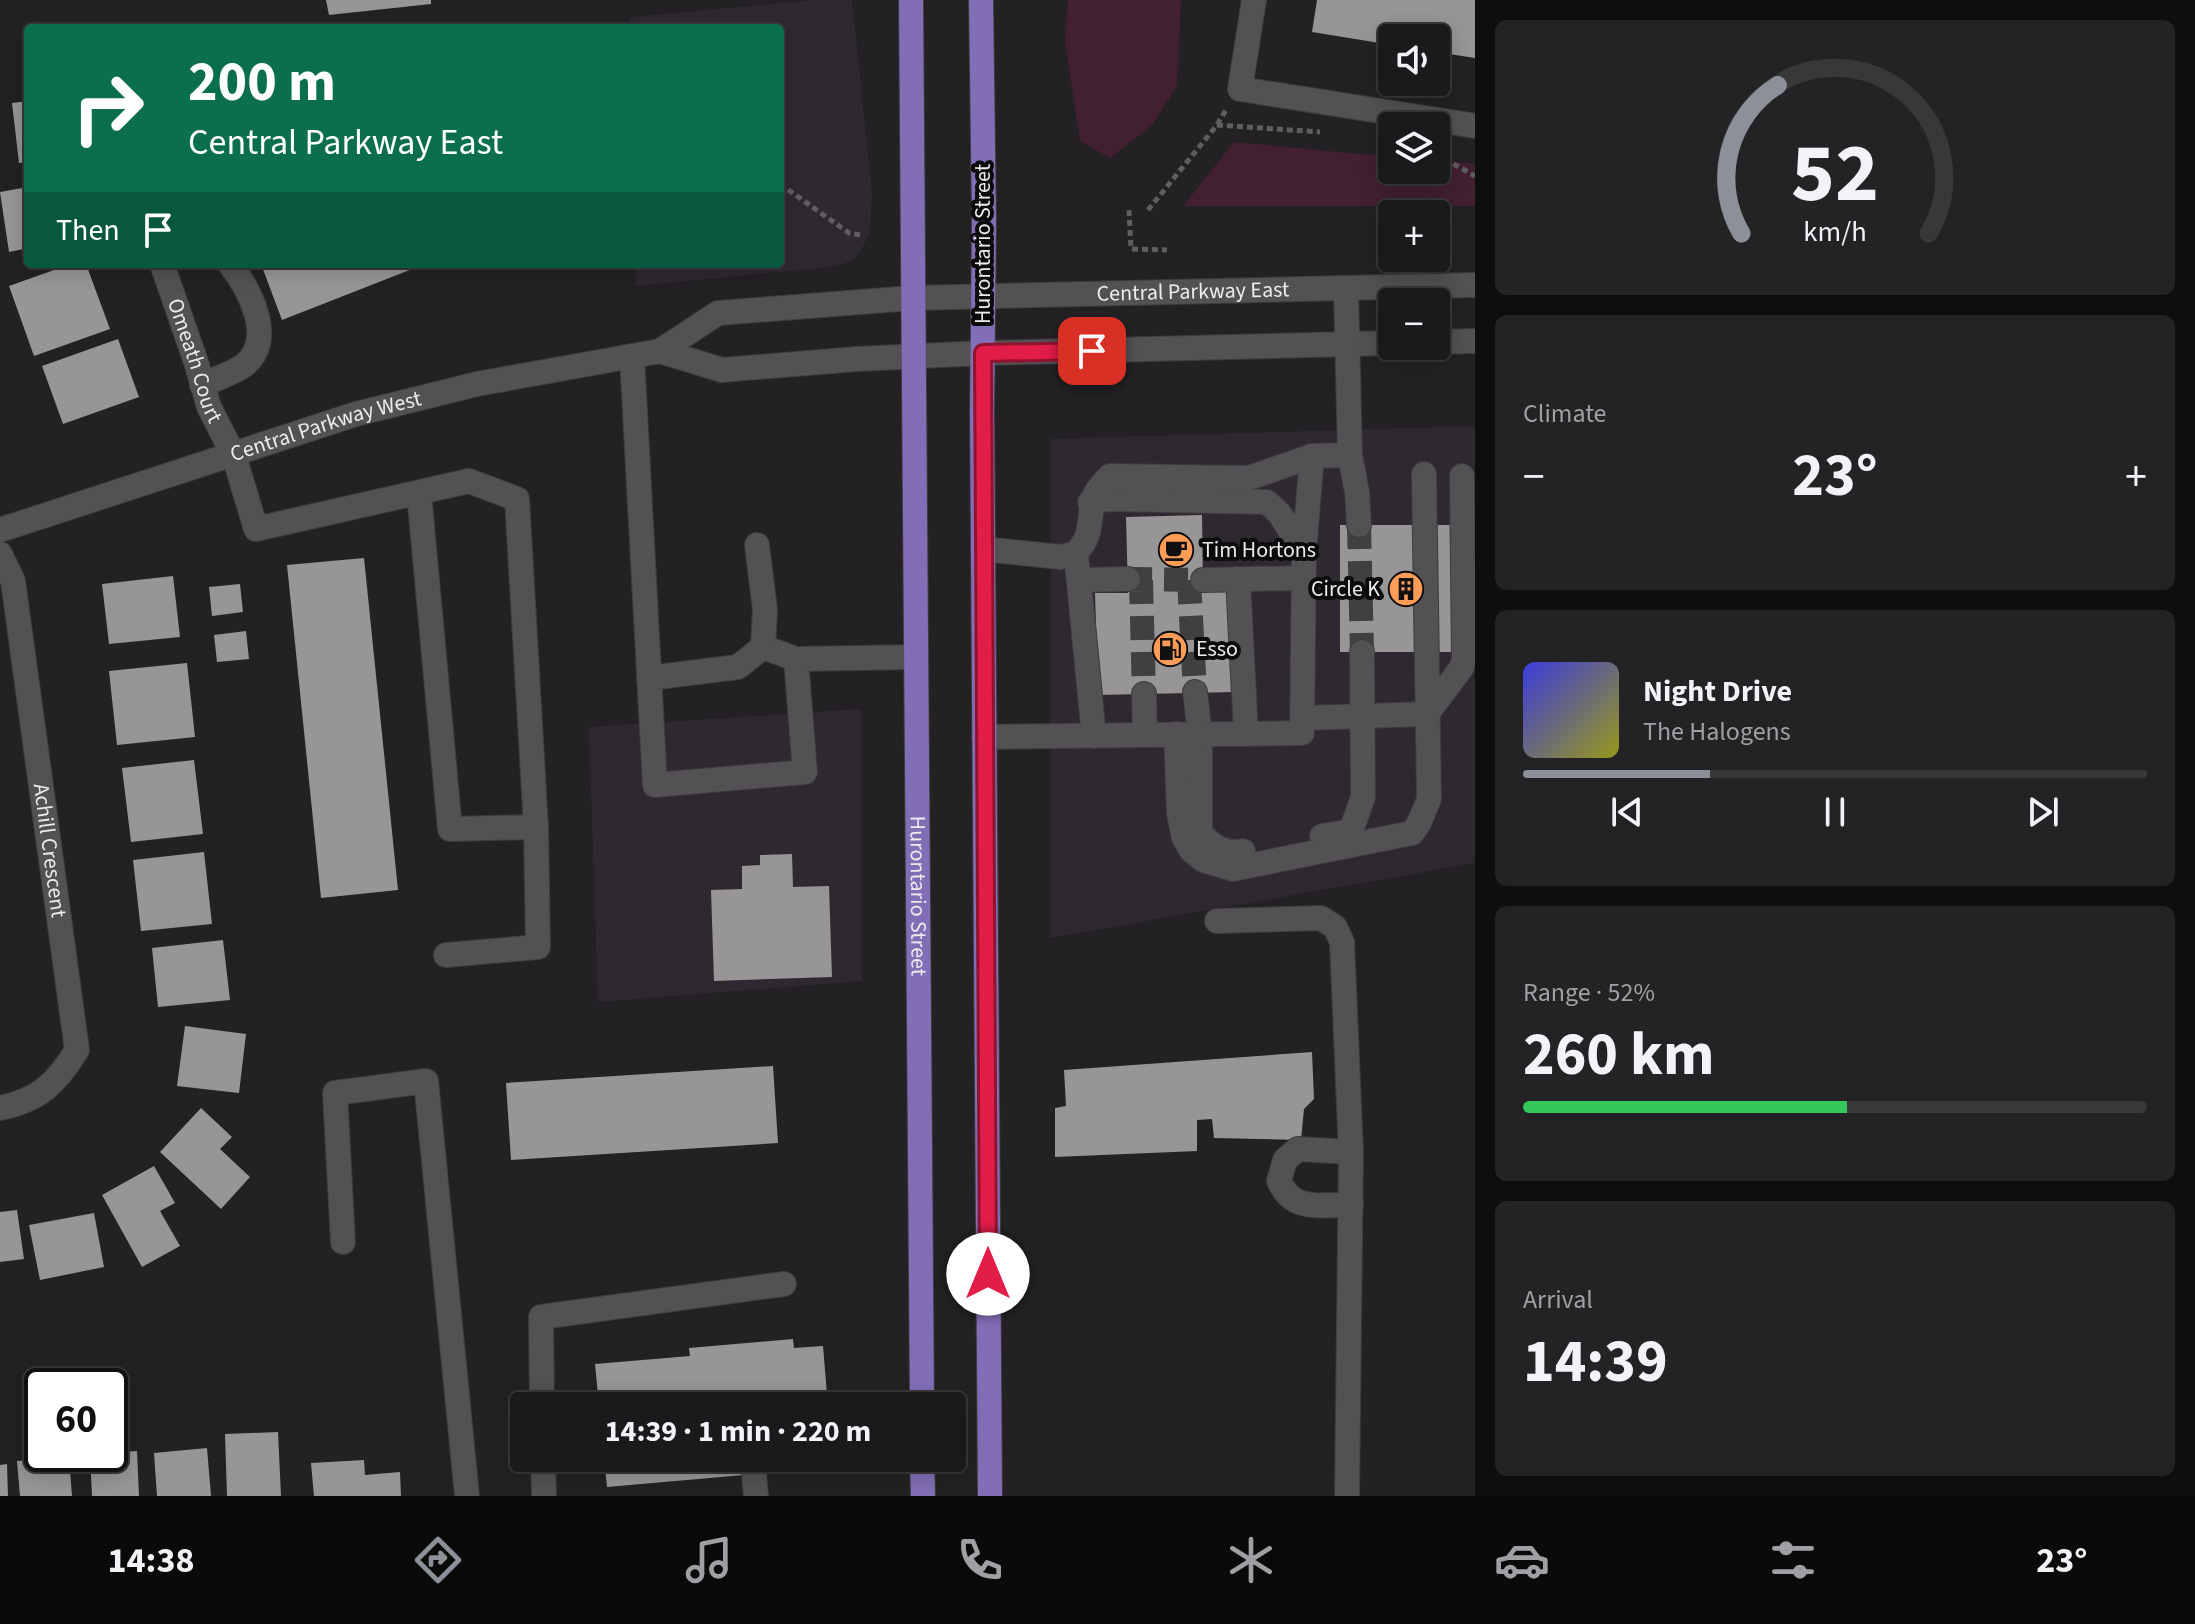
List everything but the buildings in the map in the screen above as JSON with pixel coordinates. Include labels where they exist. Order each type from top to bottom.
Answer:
[{"type":"main road","name":"Hurontario Street","points":[[911,0],[922,1392]]},
{"type":"main road","name":"Hurontario Street","points":[[981,0],[990,1496]]},
{"type":"main road","points":[[922,1472],[923,1496]]},
{"type":"street","points":[[1254,0],[1240,89],[1475,126]]},
{"type":"street","name":"Omeath Court","points":[[170,268],[209,407],[234,456],[256,529],[419,493]]},
{"type":"street","points":[[202,385],[242,367],[254,355],[260,341],[258,322],[243,280],[233,268]]},
{"type":"street","name":"Central Parkway East","points":[[912,298],[1475,285]]},
{"type":"street","points":[[1346,289],[1350,455],[1359,525]]},
{"type":"street","name":"Central Parkway West","points":[[0,530],[356,414],[477,384],[660,351],[718,313],[912,298]]},
{"type":"street","points":[[1450,342],[1475,341]]},
{"type":"street","points":[[912,356],[1378,343]]},
{"type":"street","name":"Central Parkway West","points":[[660,351],[722,370],[912,356]]},
{"type":"street","points":[[632,356],[655,785],[805,772],[796,659]]},
{"type":"street","points":[[983,549],[1061,557],[1076,553],[1087,537],[1090,502],[1110,476],[1249,478],[1312,456],[1350,455]]},
{"type":"street","points":[[984,737],[1302,733],[1303,578],[1312,456]]},
{"type":"street","points":[[1195,692],[1179,814],[1184,838],[1191,850],[1203,860],[1233,869],[1412,833],[1429,799],[1424,474]]},
{"type":"street","points":[[1427,714],[1462,667],[1464,659],[1462,476]]},
{"type":"street","points":[[446,955],[538,947],[536,827],[517,499],[469,481],[419,493],[450,829],[536,827]]},
{"type":"street","points":[[1090,502],[1110,499],[1267,502],[1279,513],[1304,552]]},
{"type":"street","points":[[649,678],[738,667],[763,647],[765,610],[757,545]]},
{"type":"street","points":[[1076,553],[1094,736]]},
{"type":"street","name":"Achill Crescent","points":[[0,554],[13,581],[77,1050],[62,1075],[36,1098],[0,1108]]},
{"type":"street","points":[[1203,580],[1303,578]]},
{"type":"street","points":[[1079,580],[1128,579]]},
{"type":"street","points":[[1238,579],[1246,734]]},
{"type":"street","points":[[763,647],[796,659],[915,657]]},
{"type":"street","points":[[1188,734],[1200,833],[1215,847],[1232,853],[1351,831],[1363,797],[1362,652]]},
{"type":"street","points":[[1144,694],[1145,735]]},
{"type":"street","points":[[1303,718],[1427,714]]},
{"type":"street","points":[[1217,921],[1321,918],[1340,934],[1351,1152],[1347,1496]]},
{"type":"street","points":[[343,1242],[335,1093],[426,1081],[467,1496]]},
{"type":"street","points":[[1351,1152],[1298,1149],[1285,1160],[1279,1181],[1285,1195],[1295,1204],[1351,1205]]},
{"type":"street","points":[[542,1392],[541,1317],[784,1284]]},
{"type":"street","points":[[543,1472],[544,1496]]},
{"type":"path","points":[[1148,210],[1217,125],[1240,89]]},
{"type":"path","points":[[1217,125],[1335,133]]},
{"type":"path","points":[[1450,162],[1475,176]]},
{"type":"path","points":[[784,187],[849,233],[860,235]]},
{"type":"path","points":[[1129,210],[1131,249],[1167,250]]},
{"type":"shaded area","points":[[815,0],[852,0],[872,193],[870,233],[852,261],[832,267],[636,286],[636,268],[784,268],[784,24],[630,24],[629,17]]},
{"type":"shaded area","points":[[1068,0],[1181,0],[1177,86],[1152,125],[1110,158],[1080,141],[1065,41]]},
{"type":"shaded area","points":[[1234,142],[1378,156],[1378,184],[1450,184],[1450,162],[1475,164],[1475,206],[1450,206],[1450,200],[1378,200],[1378,206],[1183,206]]},
{"type":"shaded area","points":[[1475,426],[1475,863],[1050,938],[1051,439]]},
{"type":"shaded area","points":[[861,709],[862,981],[598,1002],[589,727]]},
{"type":"tunnel","points":[[1359,525],[1362,652]]},
{"type":"tunnel","points":[[1128,579],[1203,580]]},
{"type":"tunnel","points":[[1141,580],[1144,694]]},
{"type":"tunnel","points":[[1189,580],[1195,692]]},
{"type":"place","name":"Tim Hortons","points":[[1176,550]]},
{"type":"place","name":"Circle K","points":[[1406,589]]},
{"type":"place","name":"Esso","points":[[1170,649]]},
{"type":"route","points":[[988,1274],[983,353],[1092,351]]}]
